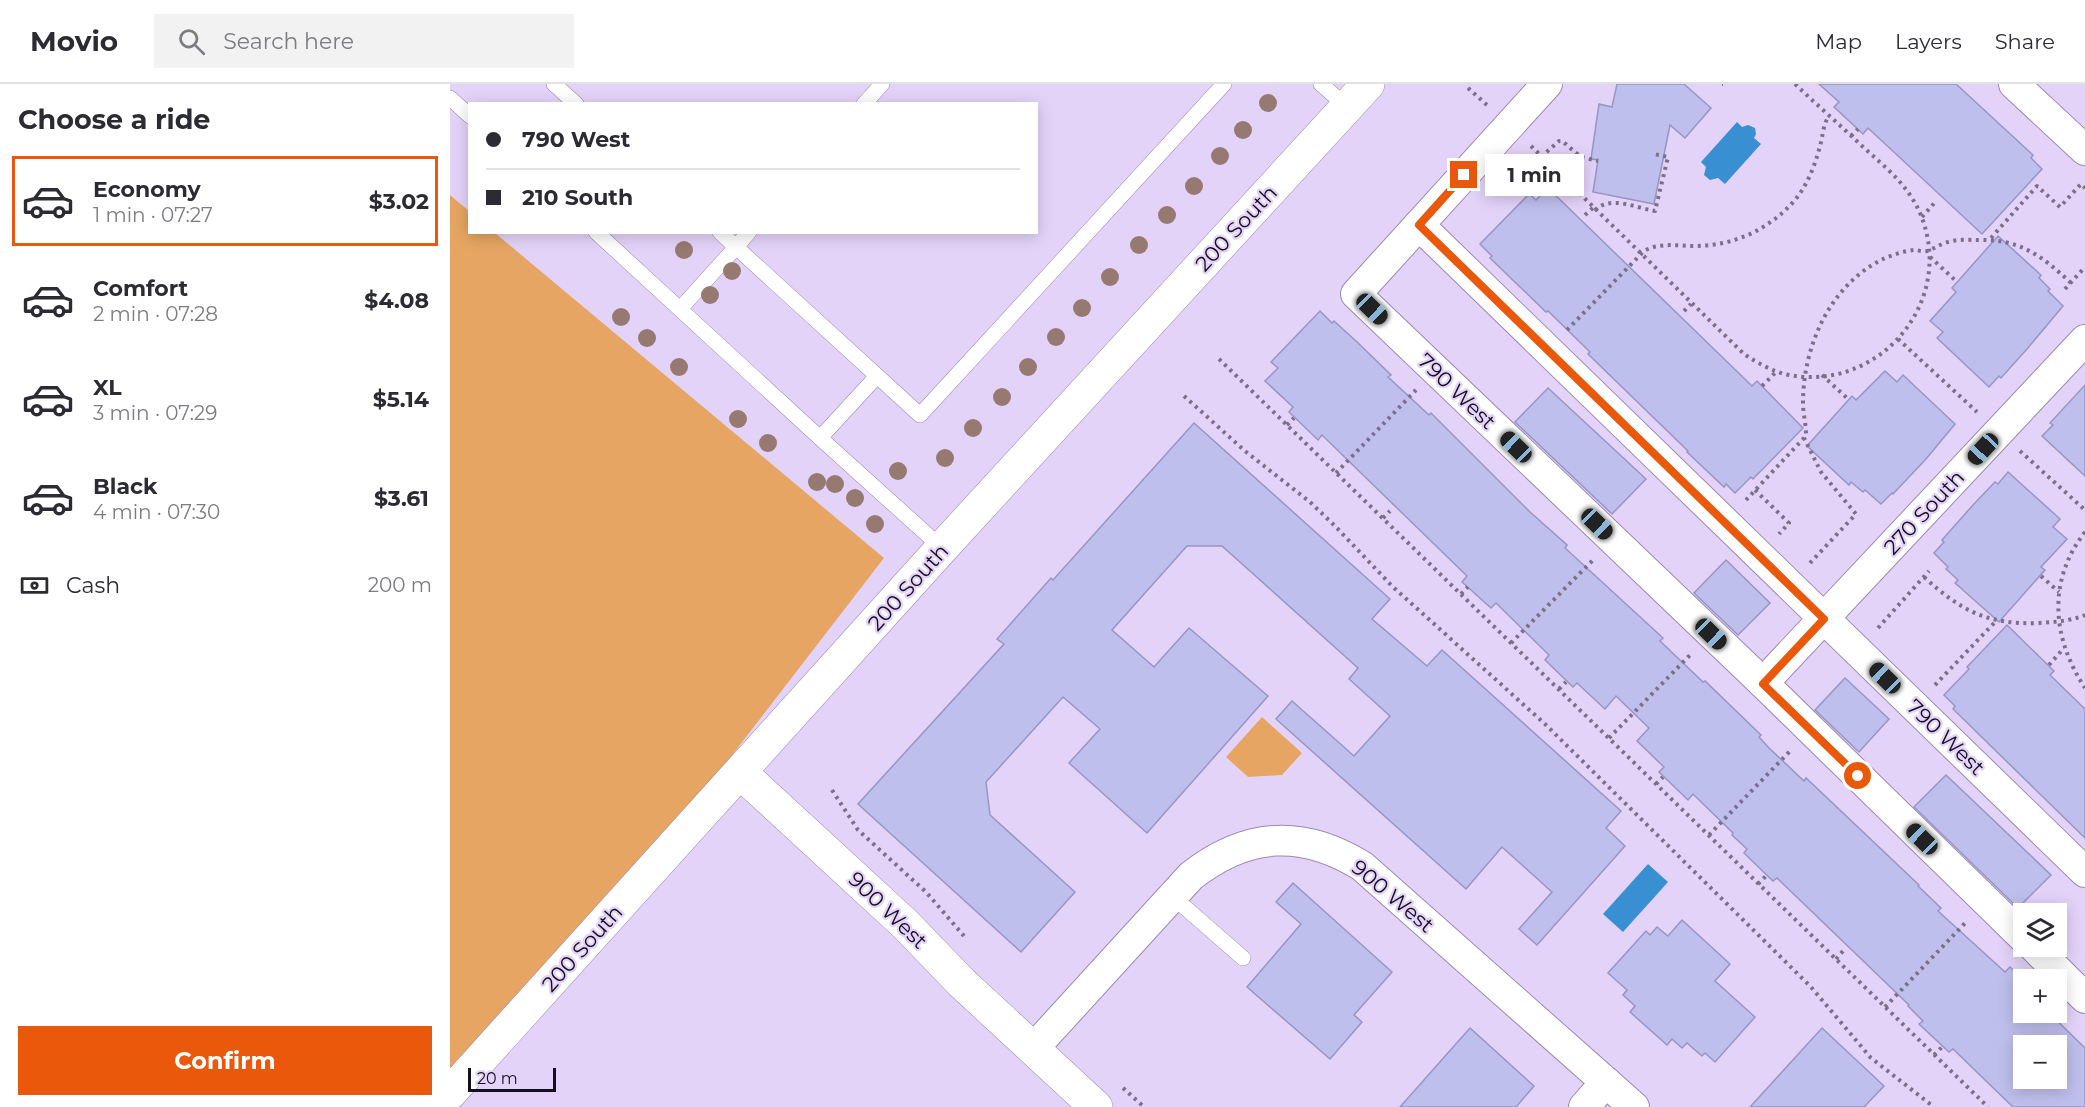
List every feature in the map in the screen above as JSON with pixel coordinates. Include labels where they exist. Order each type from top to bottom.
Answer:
[{"type":"street","points":[[1419,225],[1548,84]]},
{"type":"street","points":[[2014,84],[2085,150]]},
{"type":"street","name":"200 South","points":[[450,1093],[942,548],[1358,95]]},
{"type":"street","name":"790 West","points":[[2013,927],[1356,294],[1419,225],[2085,872]]},
{"type":"street","name":"270 South","points":[[1763,684],[2085,340]]},
{"type":"street","name":"900 West","points":[[741,773],[905,924],[962,983],[1096,1107]]},
{"type":"street","name":"900 West","points":[[1033,1049],[1191,876],[1210,861],[1231,850],[1254,843],[1278,840],[1300,841],[1343,854],[1362,866],[1634,1107]]},
{"type":"street","points":[[2043,957],[2085,998]]},
{"type":"street","points":[[1584,1107],[1606,1082]]},
{"type":"lane","points":[[554,84],[574,102]]},
{"type":"lane","points":[[866,102],[882,84]]},
{"type":"lane","points":[[722,234],[920,415],[1224,84]]},
{"type":"lane","points":[[1321,84],[1358,95]]},
{"type":"lane","points":[[450,98],[468,114]]},
{"type":"lane","points":[[598,234],[942,548]]},
{"type":"lane","points":[[680,309],[747,234]]},
{"type":"lane","points":[[819,438],[877,376]]},
{"type":"lane","points":[[1173,897],[1244,958]]},
{"type":"path","points":[[1528,143],[1744,354],[1777,371],[1806,375],[1843,373],[1866,365],[1888,350],[1916,312],[1925,290],[1930,256],[1929,241],[1922,217],[1910,194],[1896,176],[1795,84]]},
{"type":"path","points":[[1800,88],[1804,84]]},
{"type":"path","points":[[1468,88],[1496,113]]},
{"type":"path","points":[[1563,334],[1640,254],[1651,247],[1724,244],[1747,235],[1774,220],[1803,188],[1815,164],[1829,116]]},
{"type":"path","points":[[1851,135],[1858,129]]},
{"type":"path","points":[[1541,157],[1559,141],[1562,141],[1581,157],[1598,161]]},
{"type":"path","points":[[1585,215],[1604,204],[1617,202],[1655,211],[1668,157],[1654,154]]},
{"type":"path","points":[[1990,239],[2037,186],[2060,207],[2081,184],[2085,188]]},
{"type":"path","points":[[1922,217],[1936,201]]},
{"type":"path","points":[[1740,506],[1804,438],[1806,434],[1803,404],[1806,375],[1810,350],[1816,334],[1823,319],[1843,291],[1868,269],[1883,259],[1901,252],[1916,250],[1926,252],[1950,241],[1990,239],[2010,243],[2037,254],[2071,283]]},
{"type":"path","points":[[1930,256],[1956,281]]},
{"type":"path","points":[[2065,289],[2085,267]]},
{"type":"path","points":[[1684,311],[1691,304]]},
{"type":"path","points":[[1898,339],[1984,418]]},
{"type":"path","points":[[1219,359],[1988,1107]]},
{"type":"path","points":[[1762,386],[1777,371]]},
{"type":"path","points":[[1822,375],[1848,399]]},
{"type":"path","points":[[1336,472],[1422,383]]},
{"type":"path","points":[[1185,396],[1245,451],[1310,502],[1392,586],[1545,724],[1811,987],[1871,1058],[1934,1107]]},
{"type":"path","points":[[1287,425],[1294,418]]},
{"type":"path","points":[[1804,438],[1821,472],[1856,514],[1810,564],[1807,572]]},
{"type":"path","points":[[2019,450],[2085,510]]},
{"type":"path","points":[[1755,490],[1789,523],[1779,534],[1786,541]]},
{"type":"path","points":[[1383,518],[1390,511]]},
{"type":"path","points":[[2085,532],[2069,557],[2059,592],[2064,649],[2071,666],[2085,688]]},
{"type":"path","points":[[1511,643],[1598,555]]},
{"type":"path","points":[[1802,556],[1810,564]]},
{"type":"path","points":[[1874,633],[1929,571]]},
{"type":"path","points":[[2041,576],[2059,592]]},
{"type":"path","points":[[1924,577],[1968,610],[1996,621],[2019,623],[2060,621],[2085,615]]},
{"type":"path","points":[[1461,594],[1468,587]]},
{"type":"path","points":[[1932,688],[1996,621]]},
{"type":"path","points":[[1609,738],[1696,649]]},
{"type":"path","points":[[2049,665],[2064,649]]},
{"type":"path","points":[[1559,690],[1566,682]]},
{"type":"path","points":[[1709,836],[1795,746]]},
{"type":"path","points":[[1656,784],[1663,777]]},
{"type":"path","points":[[832,790],[858,830],[926,892],[965,937]]},
{"type":"path","points":[[1758,884],[1766,876]]},
{"type":"path","points":[[1885,1007],[1972,916]]},
{"type":"path","points":[[1836,959],[1843,951]]},
{"type":"path","points":[[1934,1055],[1942,1047]]},
{"type":"shaded area","points":[[450,195],[468,210],[468,234],[496,234],[884,558],[692,807],[450,1069]]},
{"type":"shaded area","points":[[1262,717],[1302,753],[1282,775],[1248,777],[1226,757]]},
{"type":"water","points":[[1737,122],[1742,127],[1748,125],[1755,128],[1754,138],[1761,144],[1725,184],[1718,178],[1710,180],[1704,175],[1706,167],[1701,162]]},
{"type":"water","points":[[1648,864],[1668,882],[1623,932],[1603,914]]},
{"type":"building","points":[[1617,84],[1684,84],[1711,108],[1685,138],[1670,125],[1654,204],[1593,192],[1598,160],[1591,159],[1599,104],[1612,107]]},
{"type":"building","points":[[1819,84],[1956,84],[2033,155],[2031,158],[2042,169],[1982,234],[1868,128],[1863,134],[1834,107],[1839,102]]},
{"type":"building","points":[[1548,188],[1752,386],[1757,381],[1803,428],[1753,479],[1751,477],[1735,493],[1726,484],[1724,487],[1687,452],[1588,354],[1590,352],[1490,258],[1492,256],[1480,244],[1529,194],[1536,200]]},
{"type":"building","points":[[1998,236],[2041,275],[2039,278],[2050,289],[2048,291],[2063,306],[2001,378],[1999,376],[1989,387],[1937,338],[1943,332],[1930,321],[1956,292],[1952,288]]},
{"type":"building","points":[[1320,311],[1357,342],[1391,375],[1388,377],[1429,415],[1431,413],[1530,512],[1567,545],[1565,548],[1663,638],[1660,641],[1761,735],[1759,737],[1769,748],[1804,781],[1806,778],[1919,885],[1941,908],[1938,911],[2005,972],[2010,967],[2013,970],[2013,1023],[2059,1023],[2085,1048],[2085,1107],[2013,1107],[1953,1049],[1949,1052],[1919,1024],[1923,1021],[1909,1005],[1777,878],[1773,881],[1744,853],[1747,849],[1693,794],[1688,800],[1659,772],[1664,767],[1637,741],[1649,728],[1616,696],[1605,709],[1577,683],[1573,687],[1545,660],[1549,655],[1496,603],[1491,608],[1462,582],[1467,576],[1322,435],[1318,440],[1289,412],[1293,407],[1265,381],[1278,368],[1271,362]]},
{"type":"building","points":[[1885,371],[1897,382],[1903,375],[1955,424],[1926,459],[1881,504],[1865,490],[1863,492],[1851,482],[1849,485],[1807,446],[1852,396],[1856,400]]},
{"type":"building","points":[[2085,385],[2085,476],[2042,436],[2053,425],[2050,423]]},
{"type":"building","points":[[1548,388],[1646,479],[1612,514],[1515,422]]},
{"type":"building","points":[[1194,423],[1390,599],[1372,619],[1427,666],[1442,650],[1621,811],[1606,828],[1625,846],[1537,945],[1519,929],[1552,892],[1502,847],[1466,889],[1276,719],[1292,701],[1354,756],[1390,716],[1349,679],[1358,668],[1222,546],[1187,546],[1112,630],[1154,667],[1189,628],[1268,696],[1147,833],[1069,763],[1100,729],[1063,697],[986,782],[990,815],[1075,892],[1021,952],[858,804],[1004,644],[997,639]]},
{"type":"building","points":[[2008,472],[2060,519],[2053,527],[2067,539],[2041,567],[2045,570],[1999,622],[1955,583],[1958,580],[1934,553],[1944,542],[1942,540],[1973,505],[1995,482],[1998,484]]},
{"type":"building","points":[[1726,560],[1770,603],[1738,635],[1694,593]]},
{"type":"building","points":[[2007,625],[2054,671],[2050,675],[2085,709],[2085,838],[1953,709],[1955,706],[1944,695]]},
{"type":"building","points":[[1845,678],[1889,719],[1859,752],[1815,710]]},
{"type":"building","points":[[1946,775],[2051,875],[2023,903],[2013,903],[1914,807]]},
{"type":"building","points":[[1293,883],[1392,972],[1354,1015],[1362,1022],[1330,1059],[1247,987],[1301,924],[1276,902]]},
{"type":"building","points":[[1682,920],[1730,964],[1715,981],[1755,1017],[1715,1062],[1705,1053],[1702,1056],[1687,1043],[1682,1048],[1672,1039],[1667,1045],[1630,1012],[1635,1006],[1623,995],[1627,990],[1608,973],[1646,931],[1650,935],[1657,927],[1668,936]]},
{"type":"building","points":[[1470,1028],[1534,1086],[1516,1107],[1400,1107]]},
{"type":"building","points":[[1822,1028],[1884,1086],[1864,1107],[1750,1107]]},
{"type":"route","points":[[1464,175],[1419,225],[1824,619],[1763,684],[1858,776]]}]
